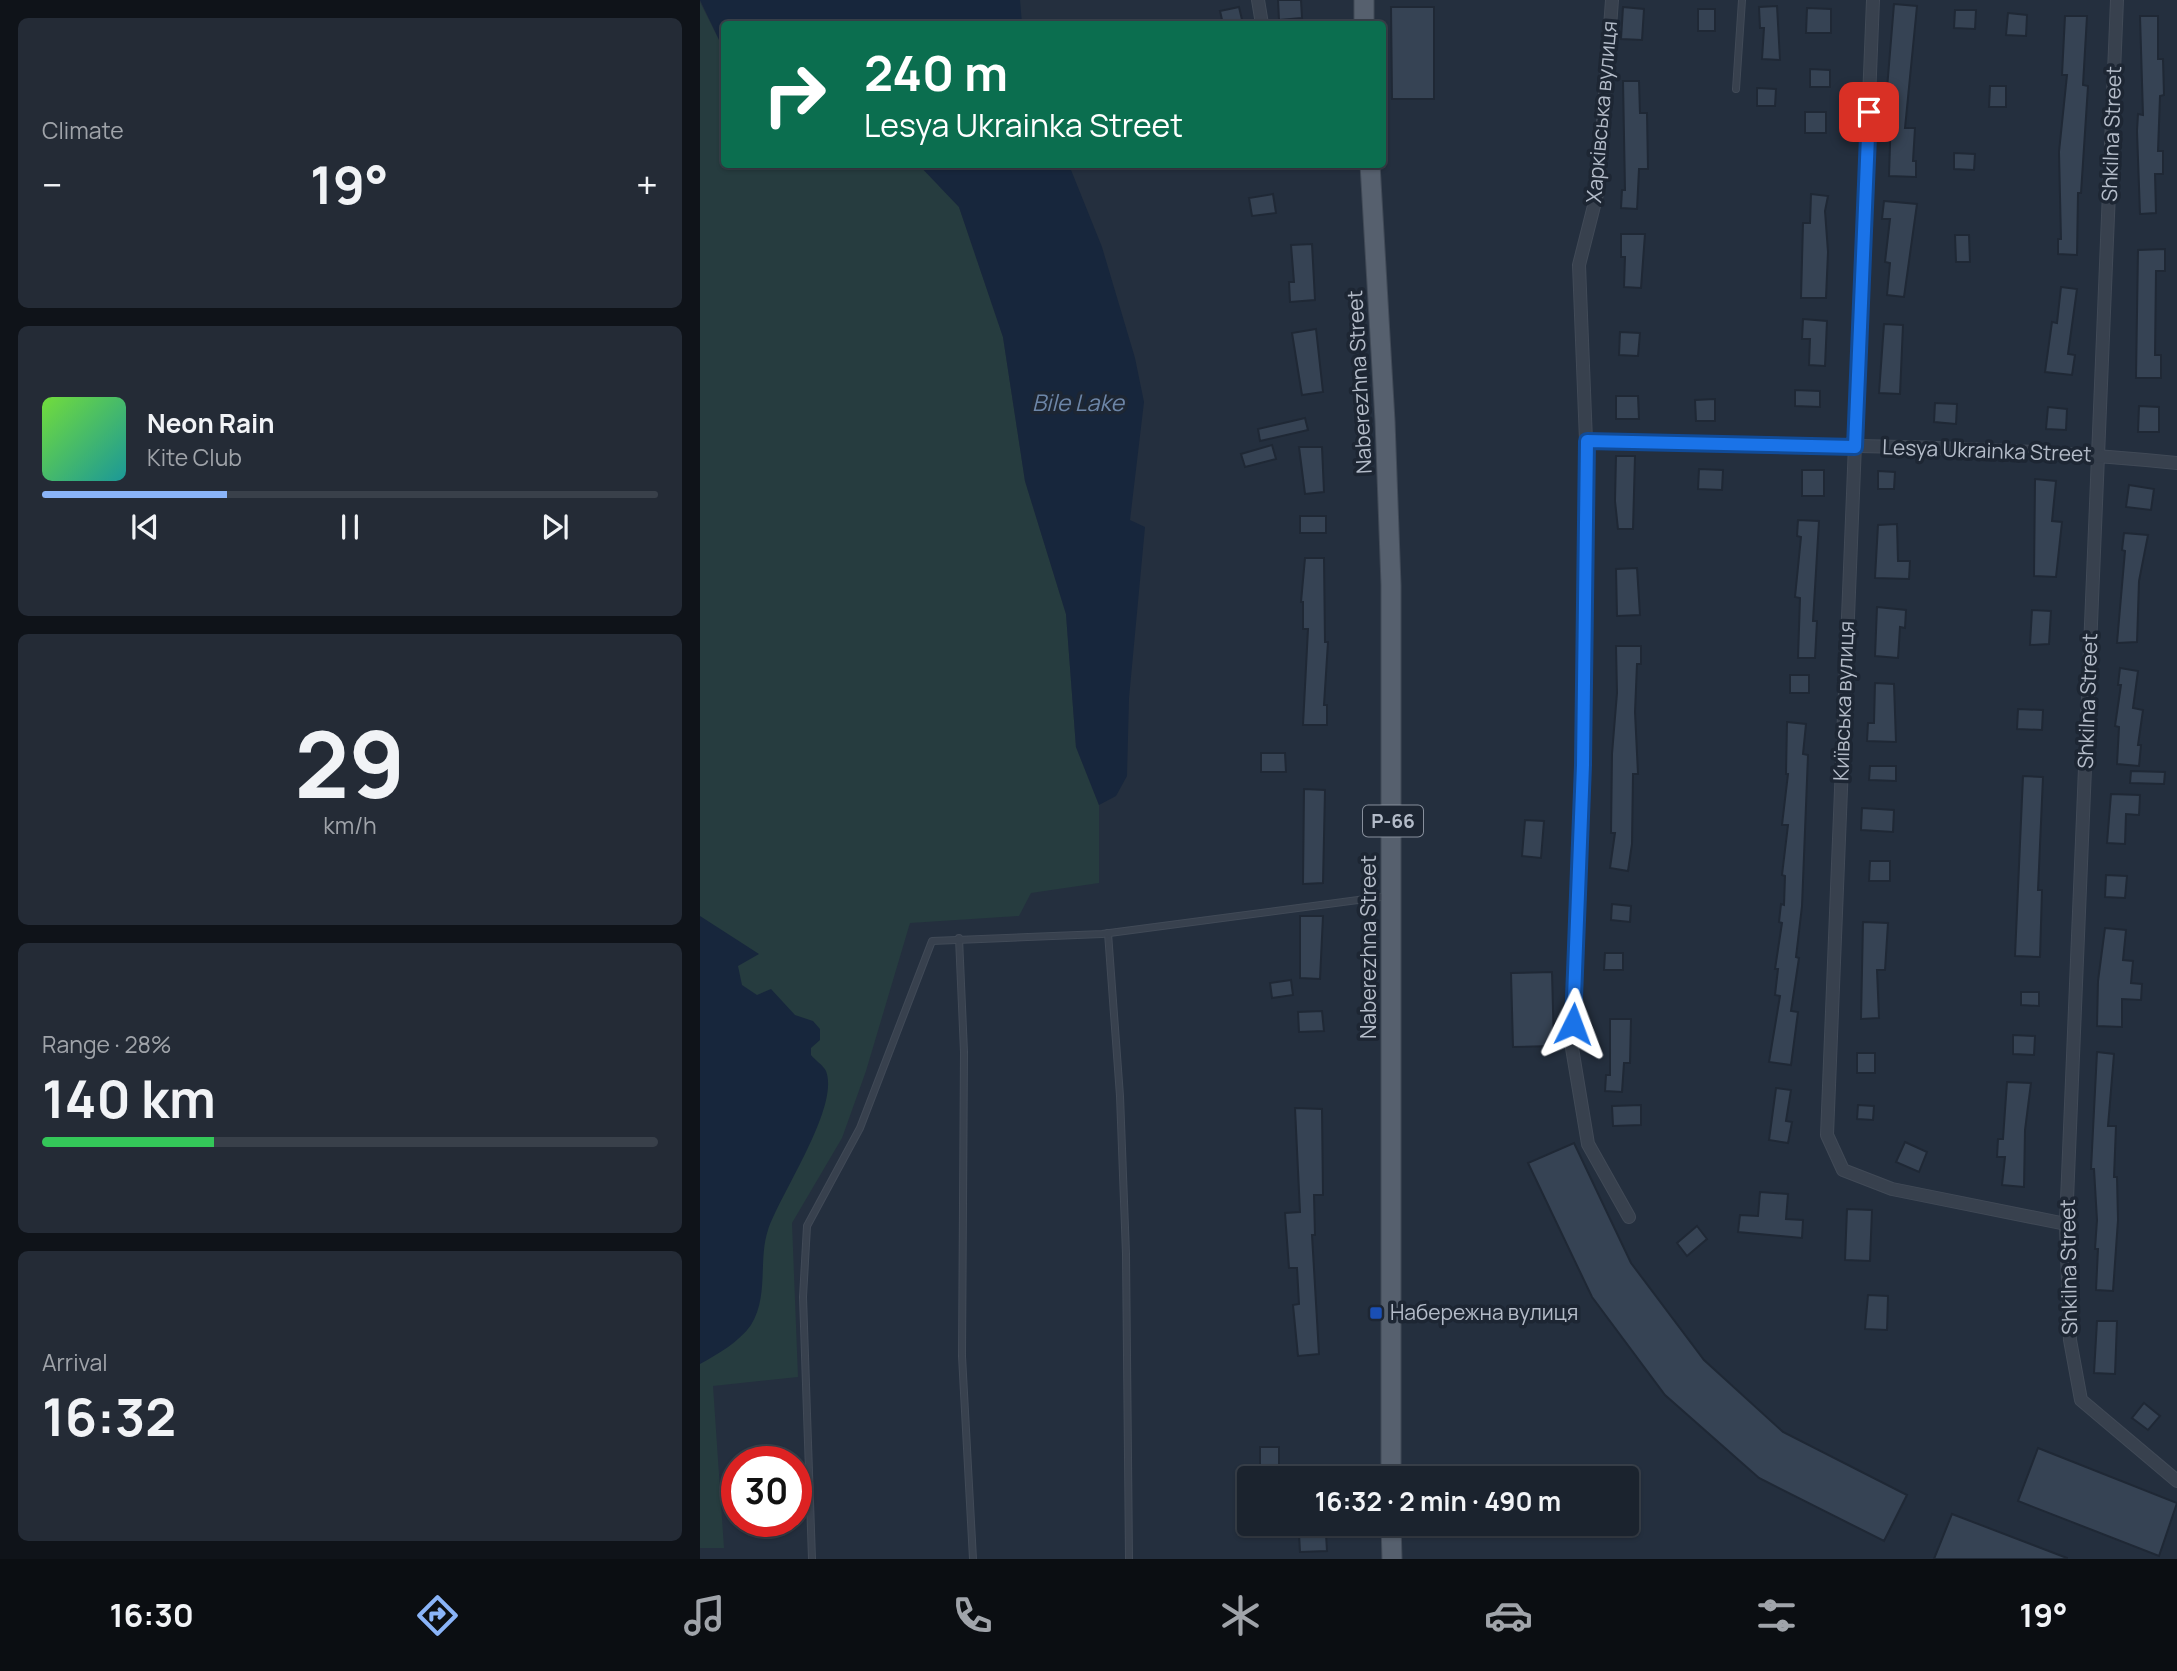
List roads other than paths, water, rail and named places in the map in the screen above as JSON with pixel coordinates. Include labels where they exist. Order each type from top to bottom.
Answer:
[{"type":"main road","points":[[1364,0],[1364,21]]},
{"type":"main road","name":"Naberezhna Street","points":[[1370,168],[1383,368],[1391,585],[1391,1466]]},
{"type":"main road","points":[[1391,1536],[1392,1559]]},
{"type":"street","points":[[1258,0],[1262,21]]},
{"type":"street","name":"Харківська вулиця","points":[[1612,0],[1598,190],[1580,265],[1587,441],[1583,765],[1572,1048],[1588,1144],[1629,1217]]},
{"type":"street","name":"Київська вулиця","points":[[1873,0],[1826,1135],[1843,1170],[1892,1189],[2066,1224]]},
{"type":"street","name":"Shkilna Street","points":[[2118,0],[2066,1224],[2070,1340],[2081,1400],[2177,1480]]},
{"type":"street","name":"Lesya Ukrainka Street","points":[[1587,441],[2099,455],[2177,463]]},
{"type":"lane","points":[[1736,89],[1742,0]]},
{"type":"lane","points":[[812,1559],[803,1297],[807,1226],[860,1128],[932,941],[1108,933],[1393,895]]},
{"type":"lane","points":[[1108,933],[1120,1096],[1125,1241],[1129,1559]]},
{"type":"lane","points":[[959,938],[964,1052],[962,1356],[972,1559]]},
{"type":"water","points":[[700,0],[1020,0],[1022,21],[721,21],[721,44]]},
{"type":"water","name":"Bile Lake","points":[[922,168],[1070,168],[1102,247],[1135,358],[1144,402],[1130,520],[1145,527],[1129,698],[1127,776],[1116,796],[1099,805],[1076,747],[1066,614],[1025,481],[1003,337],[959,207]]},
{"type":"water","points":[[700,916],[759,954],[738,966],[742,985],[757,995],[771,989],[795,1015],[813,1021],[820,1029],[820,1040],[811,1048],[811,1055],[826,1071],[828,1087],[817,1128],[768,1230],[760,1302],[751,1325],[721,1352],[700,1364]]},
{"type":"place","name":"Набережна вулиця","points":[[1376,1313]]}]
